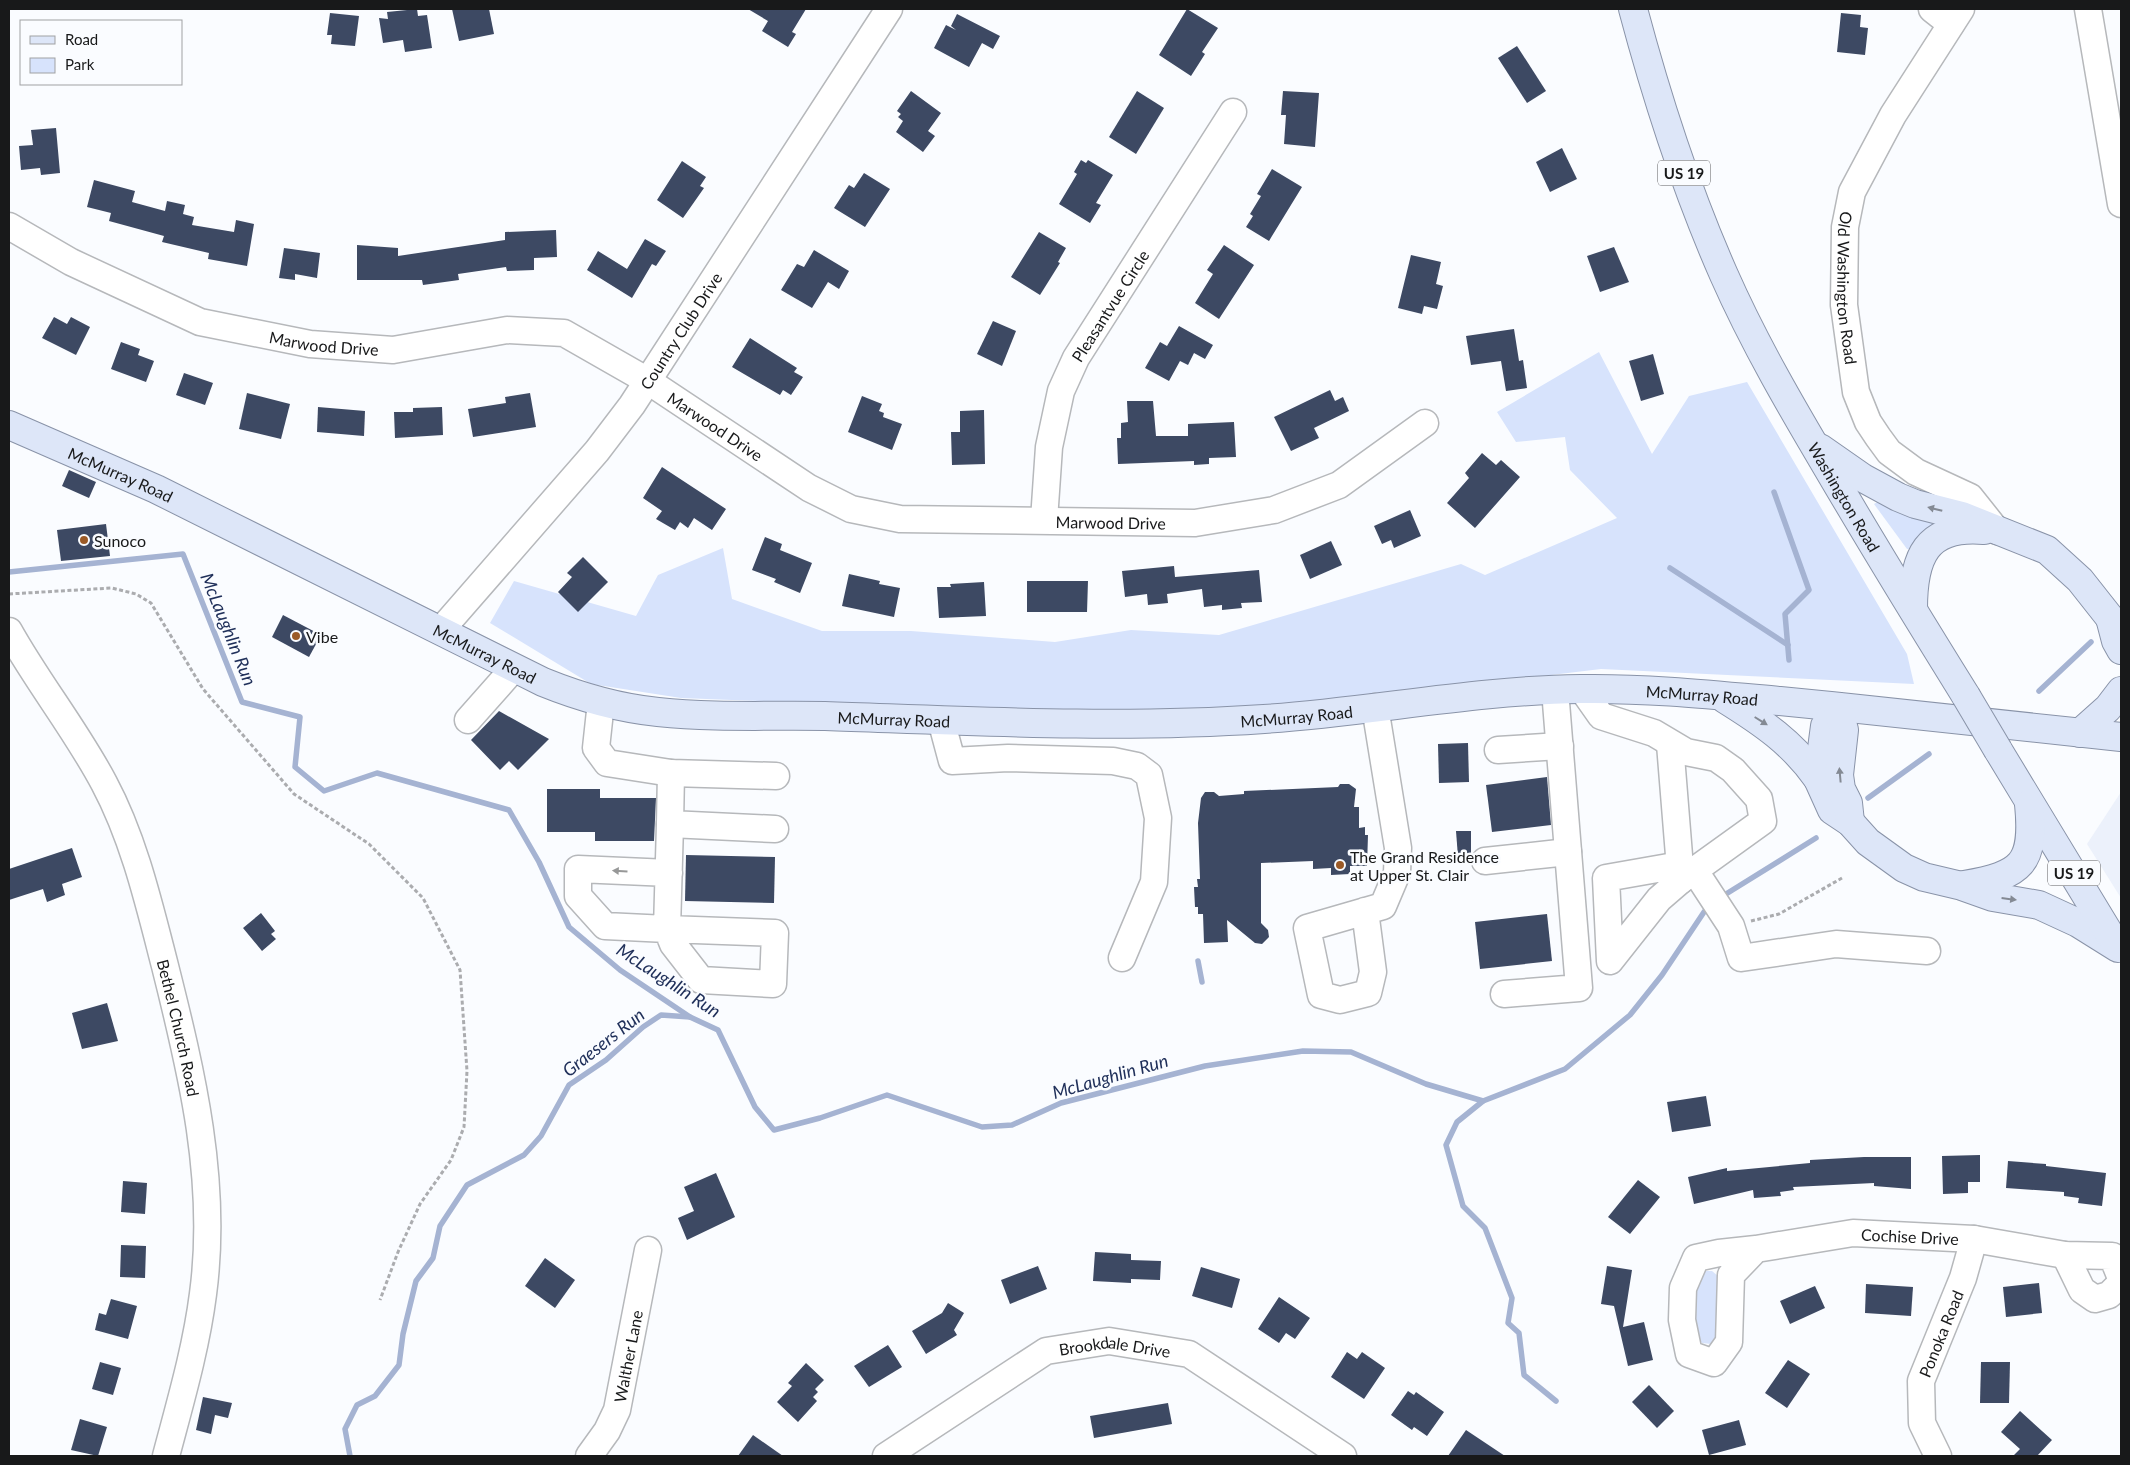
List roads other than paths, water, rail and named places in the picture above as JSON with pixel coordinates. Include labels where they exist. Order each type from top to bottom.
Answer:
[{"type":"main road","name":"Washington Road","points":[[1633,9],[1660,105],[1703,226],[1751,331],[1812,443],[2120,950]]},
{"type":"main road","name":"McMurray Road","points":[[9,424],[156,489],[514,668],[572,693],[600,702],[677,714],[941,720],[1052,725],[1158,725],[1267,719],[1569,689],[1719,696],[2121,738]]},
{"type":"main road","points":[[1812,443],[1863,478],[1890,493],[1915,504],[1962,516],[2047,550],[2080,580],[2116,623],[2116,641],[2121,650]]},
{"type":"main road","points":[[1913,609],[1914,575],[1917,564],[1934,540],[1952,531],[1966,528],[1997,531]]},
{"type":"main road","points":[[2080,733],[2108,708],[2121,691]]},
{"type":"main road","points":[[1719,696],[1772,729],[1797,752],[1818,779],[1824,796],[1832,810],[1850,822],[1868,842],[1904,868],[1924,877],[1962,886],[1993,897],[2039,904],[2058,912],[2120,950]]},
{"type":"main road","points":[[1818,779],[1825,726],[1838,707]]},
{"type":"main road","points":[[1838,707],[1844,730],[1839,774],[1842,789],[1848,803],[1850,822]]},
{"type":"main road","points":[[1962,886],[1997,880],[2015,869],[2022,861],[2030,840],[2028,800]]},
{"type":"street","name":"Country Club Drive","points":[[441,630],[598,451],[648,381],[887,9]]},
{"type":"street","points":[[2088,9],[2121,204]]},
{"type":"street","name":"Old Washington Road","points":[[1948,14],[1852,192],[1845,227],[1845,313],[1856,392],[1868,422],[1878,438],[1889,452],[1916,472],[1970,497],[1997,531]]},
{"type":"street","name":"Pleasantvue Circle","points":[[1044,520],[1049,447],[1061,391],[1076,358],[1233,112]]},
{"type":"street","name":"Marwood Drive","points":[[9,226],[71,262],[200,322],[310,344],[393,350],[507,330],[564,333],[648,381],[810,488],[851,509],[900,519],[1195,523],[1274,510],[1340,484],[1425,422]]},
{"type":"street","name":"Bethel Church Road","points":[[9,631],[105,784],[132,849],[156,930],[197,1100],[205,1159],[208,1221],[203,1294],[193,1349],[166,1456]]},
{"type":"street","points":[[468,720],[514,668]]},
{"type":"street","points":[[1569,689],[1601,716],[1654,733],[1686,752],[1716,758],[1733,770],[1759,800],[1763,821],[1685,872]]},
{"type":"street","points":[[1504,994],[1578,988],[1560,746],[1569,689]]},
{"type":"street","points":[[600,702],[596,748],[607,763],[671,773],[776,776]]},
{"type":"street","points":[[1365,911],[1383,906],[1397,873],[1398,848],[1375,707]]},
{"type":"street","points":[[941,720],[952,761],[1008,758],[1113,760],[1136,766],[1149,776],[1158,818],[1154,882],[1122,958]]},
{"type":"street","points":[[1670,744],[1685,872],[1731,926],[1741,958],[1836,944],[1927,951]]},
{"type":"street","points":[[1498,750],[1560,746]]},
{"type":"street","points":[[669,873],[578,869],[578,896],[605,926],[667,929],[669,873],[671,773]]},
{"type":"street","points":[[670,824],[775,829]]},
{"type":"street","points":[[1485,861],[1568,852]]},
{"type":"street","name":"Cochise Drive","points":[[1756,1249],[1853,1233],[1974,1239],[2065,1255],[2112,1256],[2121,1278]]},
{"type":"street","name":"Ponoka Road","points":[[1938,1456],[1922,1423],[1921,1381],[1940,1328],[1963,1278],[1974,1239]]},
{"type":"street","name":"Walther Lane","points":[[589,1456],[607,1431],[617,1410],[648,1250]]},
{"type":"street","points":[[2065,1255],[2082,1290],[2095,1299],[2109,1295],[2121,1283]]},
{"type":"street","name":"Brookdale Drive","points":[[886,1456],[1046,1352],[1109,1341],[1189,1354],[1343,1456]]},
{"type":"waterway","points":[[1774,492],[1809,590],[1785,614],[1789,660]]},
{"type":"waterway","name":"McLaughlin Run","points":[[9,572],[183,554],[242,702],[300,717],[295,767],[324,791],[377,773],[509,810],[539,862],[569,927],[620,970],[690,1017],[718,1030],[755,1107],[774,1130],[820,1118],[887,1095],[982,1127],[1012,1125],[1061,1103],[1205,1066],[1303,1051],[1351,1052],[1426,1084],[1483,1101],[1565,1069],[1630,1015],[1662,975],[1704,912]]},
{"type":"waterway","points":[[1670,568],[1788,645]]},
{"type":"waterway","name":"McLaughlin Run","points":[[2039,691],[2091,642]]},
{"type":"waterway","name":"McLaughlin Run","points":[[1868,798],[1929,754]]},
{"type":"waterway","name":"McLaughlin Run","points":[[1726,894],[1816,838]]},
{"type":"waterway","points":[[1198,961],[1202,982]]},
{"type":"waterway","name":"Graesers Run","points":[[350,1456],[345,1429],[357,1405],[375,1396],[399,1365],[403,1334],[416,1281],[433,1258],[440,1226],[467,1185],[524,1155],[541,1136],[569,1085],[606,1060],[643,1027],[661,1015],[690,1017]]},
{"type":"waterway","points":[[1483,1101],[1457,1122],[1446,1145],[1463,1206],[1485,1228],[1512,1298],[1508,1323],[1519,1333],[1524,1375],[1556,1401]]},
{"type":"place","name":"Sunoco","points":[[84,540]]},
{"type":"place","name":"Vibe","points":[[296,636]]},
{"type":"place","name":"The Grand Residence at Upper St. Clair","points":[[1340,865]]}]
